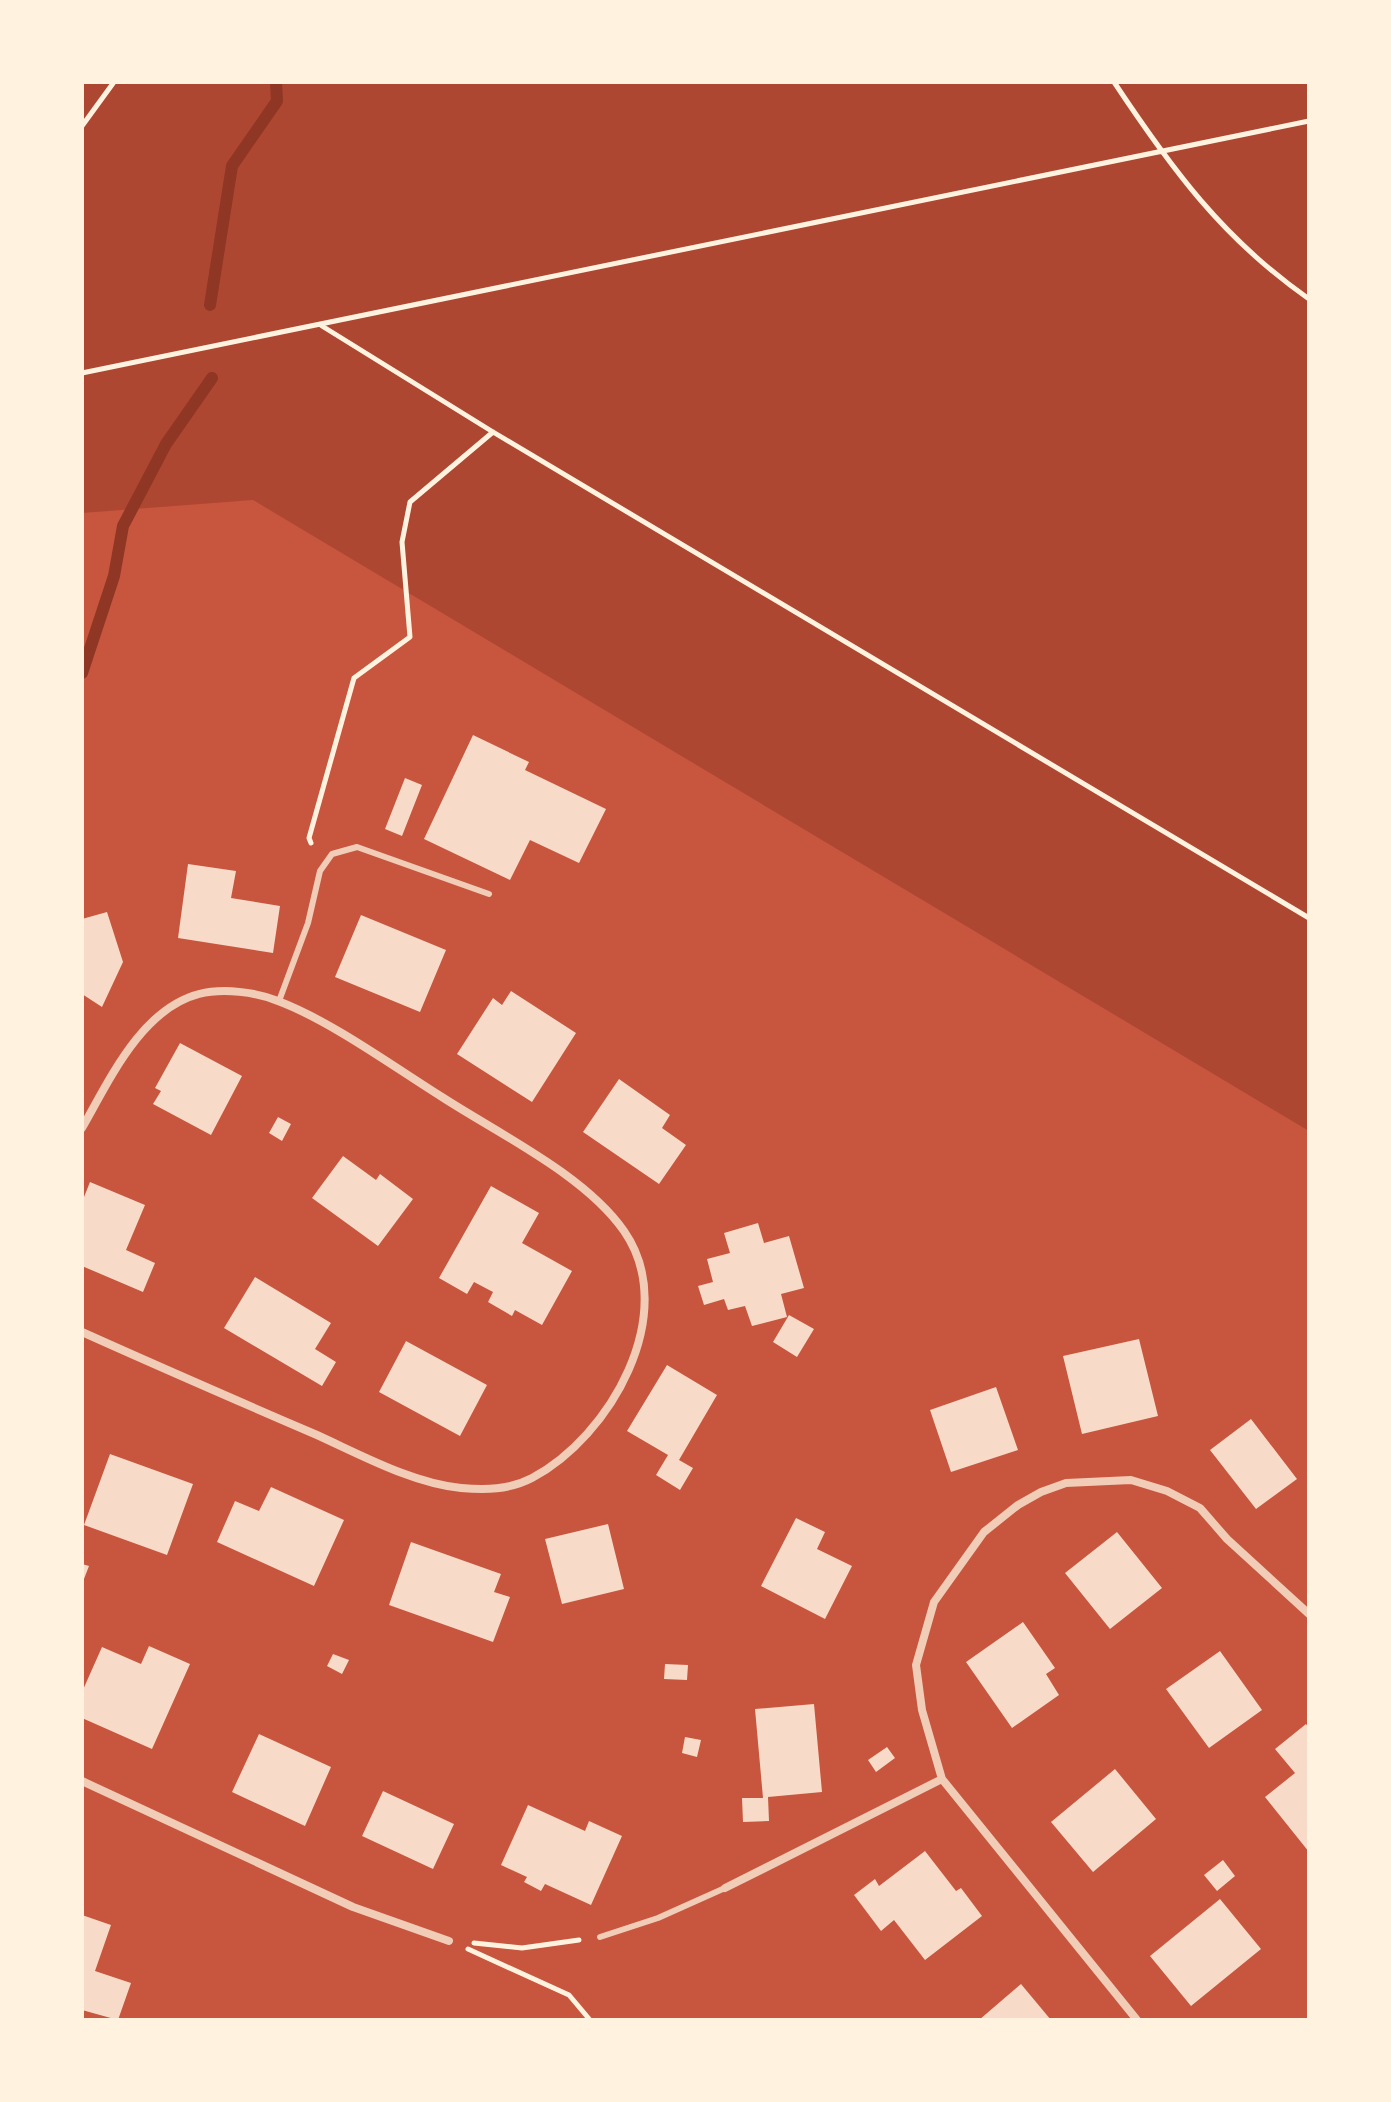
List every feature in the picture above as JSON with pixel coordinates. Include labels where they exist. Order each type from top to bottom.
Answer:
[{"type":"street","points":[[82,1128],[111,1077],[153,1020],[179,1002],[201,994],[232,992],[279,1001],[365,1048],[576,1183],[625,1232],[644,1275],[645,1306],[631,1361],[598,1420],[559,1462],[529,1480],[495,1490],[455,1487],[379,1463],[82,1332]]},
{"type":"street","points":[[1137,2020],[942,1779],[922,1710],[916,1665],[925,1625],[949,1578],[984,1532],[1041,1492],[1066,1483],[1131,1480],[1167,1491],[1200,1508],[1227,1539],[1309,1614]]},
{"type":"street","points":[[725,1888],[942,1779]]},
{"type":"street","points":[[82,1781],[353,1907],[449,1941]]},
{"type":"lane","points":[[279,1001],[308,923],[320,871],[332,854],[357,847],[489,894]]},
{"type":"lane","points":[[600,1937],[658,1918],[725,1888]]},
{"type":"path","points":[[82,126],[114,82]]},
{"type":"path","points":[[1114,82],[1160,152],[1224,230],[1309,299]]},
{"type":"path","points":[[82,373],[1309,121]]},
{"type":"path","points":[[321,325],[493,432],[1309,918]]},
{"type":"path","points":[[320,871],[309,838],[354,678],[410,637],[402,542],[410,502],[493,432]]},
{"type":"path","points":[[449,1941],[522,1948],[600,1937]]},
{"type":"path","points":[[449,1941],[569,1995],[590,2020]]},
{"type":"shaded area","points":[[82,82],[1309,82],[1309,1131],[253,500],[82,513]]},
{"type":"building","points":[[473,735],[529,762],[525,770],[606,809],[579,863],[530,840],[510,880],[424,839]]},
{"type":"building","points":[[405,778],[422,785],[402,836],[385,829]]},
{"type":"building","points":[[188,864],[236,871],[231,898],[280,906],[273,953],[178,938]]},
{"type":"building","points":[[107,912],[123,962],[102,1007],[82,994],[82,919]]},
{"type":"building","points":[[361,915],[446,950],[420,1012],[335,977]]},
{"type":"building","points":[[511,991],[576,1033],[532,1102],[457,1054],[493,998],[502,1005]]},
{"type":"building","points":[[180,1043],[242,1076],[211,1135],[153,1104],[161,1091],[155,1088]]},
{"type":"building","points":[[619,1079],[670,1115],[662,1128],[686,1145],[659,1184],[583,1132]]},
{"type":"building","points":[[278,1117],[291,1124],[282,1141],[269,1133]]},
{"type":"building","points":[[343,1156],[376,1180],[380,1174],[413,1199],[378,1246],[312,1198]]},
{"type":"building","points":[[90,1182],[145,1205],[126,1250],[155,1263],[143,1292],[82,1266],[82,1202]]},
{"type":"building","points":[[491,1186],[539,1213],[522,1243],[572,1271],[542,1325],[515,1310],[512,1316],[488,1302],[493,1292],[474,1282],[467,1294],[439,1278]]},
{"type":"building","points":[[758,1223],[764,1243],[789,1236],[804,1288],[781,1294],[787,1317],[752,1326],[745,1306],[728,1310],[724,1299],[704,1305],[698,1286],[713,1282],[707,1259],[730,1253],[724,1233]]},
{"type":"building","points":[[255,1277],[331,1323],[315,1349],[336,1362],[322,1386],[224,1328]]},
{"type":"building","points":[[789,1315],[814,1329],[797,1357],[773,1342]]},
{"type":"building","points":[[1139,1339],[1158,1416],[1082,1434],[1063,1356]]},
{"type":"building","points":[[406,1341],[487,1385],[460,1436],[379,1392]]},
{"type":"building","points":[[667,1365],[717,1395],[679,1460],[693,1468],[680,1490],[656,1475],[668,1455],[627,1431]]},
{"type":"building","points":[[996,1387],[1018,1450],[951,1472],[930,1410]]},
{"type":"building","points":[[1251,1419],[1297,1479],[1256,1509],[1210,1450]]},
{"type":"building","points":[[110,1454],[193,1484],[167,1555],[84,1525]]},
{"type":"building","points":[[271,1487],[344,1520],[314,1586],[217,1542],[235,1501],[259,1511]]},
{"type":"building","points":[[796,1518],[825,1532],[817,1549],[852,1566],[825,1619],[761,1586]]},
{"type":"building","points":[[608,1524],[624,1589],[562,1604],[545,1539]]},
{"type":"building","points":[[1117,1532],[1162,1588],[1110,1629],[1065,1573]]},
{"type":"building","points":[[411,1542],[501,1574],[494,1592],[510,1597],[493,1642],[389,1605]]},
{"type":"building","points":[[82,1564],[89,1566],[82,1584]]},
{"type":"building","points":[[1023,1622],[1055,1668],[1046,1674],[1059,1695],[1012,1728],[966,1662]]},
{"type":"building","points":[[149,1646],[190,1664],[152,1749],[82,1718],[82,1692],[102,1647],[141,1664]]},
{"type":"building","points":[[1220,1651],[1262,1710],[1209,1748],[1166,1689]]},
{"type":"building","points":[[333,1654],[349,1660],[342,1674],[327,1666]]},
{"type":"building","points":[[665,1664],[688,1665],[687,1680],[664,1679]]},
{"type":"building","points":[[814,1704],[822,1792],[768,1797],[769,1821],[743,1822],[742,1798],[763,1798],[755,1709]]},
{"type":"building","points":[[1306,1724],[1309,1728],[1309,1852],[1265,1797],[1295,1773],[1275,1749]]},
{"type":"building","points":[[259,1734],[331,1767],[305,1826],[232,1792]]},
{"type":"building","points":[[685,1737],[701,1740],[697,1757],[682,1753]]},
{"type":"building","points":[[887,1747],[895,1758],[876,1772],[868,1760]]},
{"type":"building","points":[[1115,1769],[1156,1819],[1093,1872],[1051,1822]]},
{"type":"building","points":[[383,1791],[454,1824],[433,1869],[362,1836]]},
{"type":"building","points":[[528,1805],[585,1831],[589,1821],[622,1836],[591,1905],[545,1884],[541,1891],[524,1882],[527,1877],[501,1865]]},
{"type":"building","points":[[925,1851],[956,1891],[961,1888],[982,1916],[925,1960],[894,1920],[881,1931],[854,1895],[875,1879],[879,1886]]},
{"type":"building","points":[[1223,1860],[1235,1876],[1217,1891],[1204,1875]]},
{"type":"building","points":[[1220,1899],[1261,1949],[1191,2006],[1150,1956]]},
{"type":"building","points":[[82,1915],[111,1925],[95,1971],[131,1983],[118,2020],[82,2010]]},
{"type":"building","points":[[1021,1984],[1051,2020],[979,2020]]},
{"type":"waterway","points":[[210,305],[232,166],[277,101],[276,82]]},
{"type":"waterway","points":[[82,673],[114,576],[123,526],[166,444],[212,378]]}]
